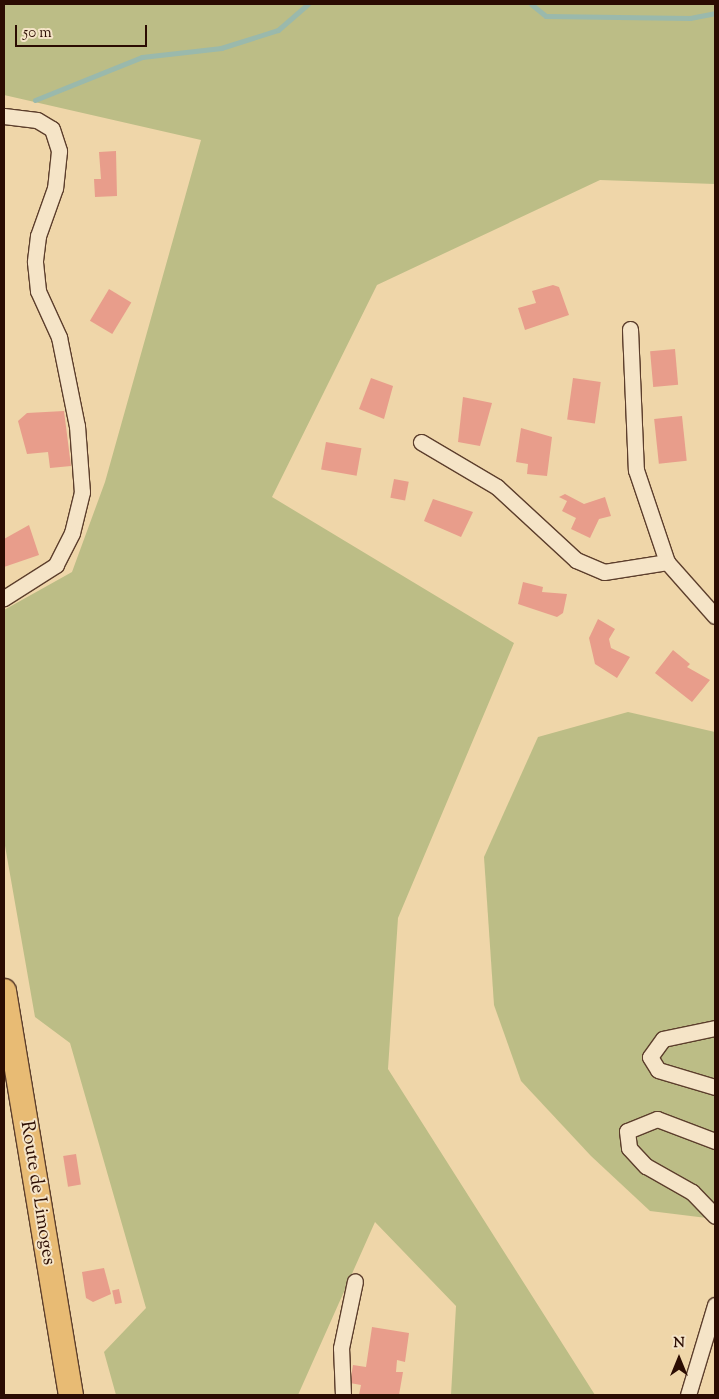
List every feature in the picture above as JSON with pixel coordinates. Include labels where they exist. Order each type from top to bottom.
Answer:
[{"type":"main road","name":"Route de Limoges","points":[[4,991],[71,1395]]},
{"type":"street","points":[[4,116],[37,120],[52,130],[59,151],[55,188],[38,236],[35,262],[38,291],[59,337],[77,426],[82,492],[72,533],[56,565],[4,598]]},
{"type":"street","points":[[630,329],[636,470],[667,562],[715,616]]},
{"type":"street","points":[[421,442],[505,493],[576,560],[604,572],[667,562]]},
{"type":"street","points":[[715,1028],[663,1039],[650,1058],[658,1070],[715,1087]]},
{"type":"street","points":[[715,1140],[657,1119],[627,1132],[629,1148],[646,1166],[692,1192],[715,1216]]},
{"type":"street","points":[[343,1395],[341,1348],[355,1281]]},
{"type":"street","points":[[688,1395],[715,1305]]},
{"type":"green space","points":[[4,4],[715,4],[715,184],[600,180],[377,285],[272,497],[514,643],[398,918],[388,1069],[595,1395],[451,1395],[456,1306],[375,1222],[298,1395],[116,1395],[104,1352],[146,1308],[70,1043],[35,1017],[4,840],[4,610],[72,572],[105,482],[201,140],[4,95]]},
{"type":"green space","points":[[628,712],[715,732],[715,1219],[650,1211],[591,1156],[521,1081],[494,1005],[484,857],[538,737]]},
{"type":"building","points":[[116,151],[117,196],[95,197],[94,179],[101,179],[99,152]]},
{"type":"building","points":[[553,285],[559,287],[569,315],[525,330],[518,308],[536,303],[532,291]]},
{"type":"building","points":[[109,289],[131,302],[112,334],[90,321]]},
{"type":"building","points":[[675,349],[678,385],[653,387],[650,351]]},
{"type":"building","points":[[371,378],[393,386],[384,419],[359,409]]},
{"type":"building","points":[[573,378],[601,382],[595,423],[567,420]]},
{"type":"building","points":[[463,397],[492,403],[480,446],[458,442]]},
{"type":"building","points":[[64,411],[71,466],[50,468],[48,452],[27,454],[18,421],[27,413]]},
{"type":"building","points":[[682,416],[687,461],[659,464],[654,419]]},
{"type":"building","points":[[521,428],[552,437],[547,476],[527,474],[528,464],[516,462]]},
{"type":"building","points":[[326,442],[361,448],[357,476],[321,470]]},
{"type":"building","points":[[394,479],[409,482],[405,501],[390,498]]},
{"type":"building","points":[[565,494],[584,504],[605,497],[611,516],[599,519],[590,538],[571,529],[576,518],[562,511],[567,501],[559,497]]},
{"type":"building","points":[[433,499],[473,512],[461,537],[424,521]]},
{"type":"building","points":[[29,525],[39,555],[4,567],[4,539]]},
{"type":"building","points":[[523,582],[543,587],[542,592],[567,594],[563,613],[557,617],[518,604]]},
{"type":"building","points":[[598,619],[615,629],[609,639],[611,648],[630,657],[617,678],[595,664],[589,638]]},
{"type":"building","points":[[673,650],[690,664],[687,667],[710,680],[692,702],[655,673]]},
{"type":"building","points":[[76,1154],[81,1185],[68,1187],[63,1156]]},
{"type":"building","points":[[104,1268],[111,1294],[93,1302],[86,1298],[82,1272]]},
{"type":"building","points":[[119,1289],[122,1303],[115,1304],[112,1290]]},
{"type":"building","points":[[372,1327],[409,1333],[405,1362],[397,1360],[396,1372],[403,1372],[399,1395],[359,1395],[361,1385],[350,1383],[353,1365],[366,1367]]},
{"type":"waterway","points":[[35,100],[142,57],[221,48],[278,30],[308,4]]},
{"type":"waterway","points":[[531,4],[546,16],[690,18],[715,13]]}]
